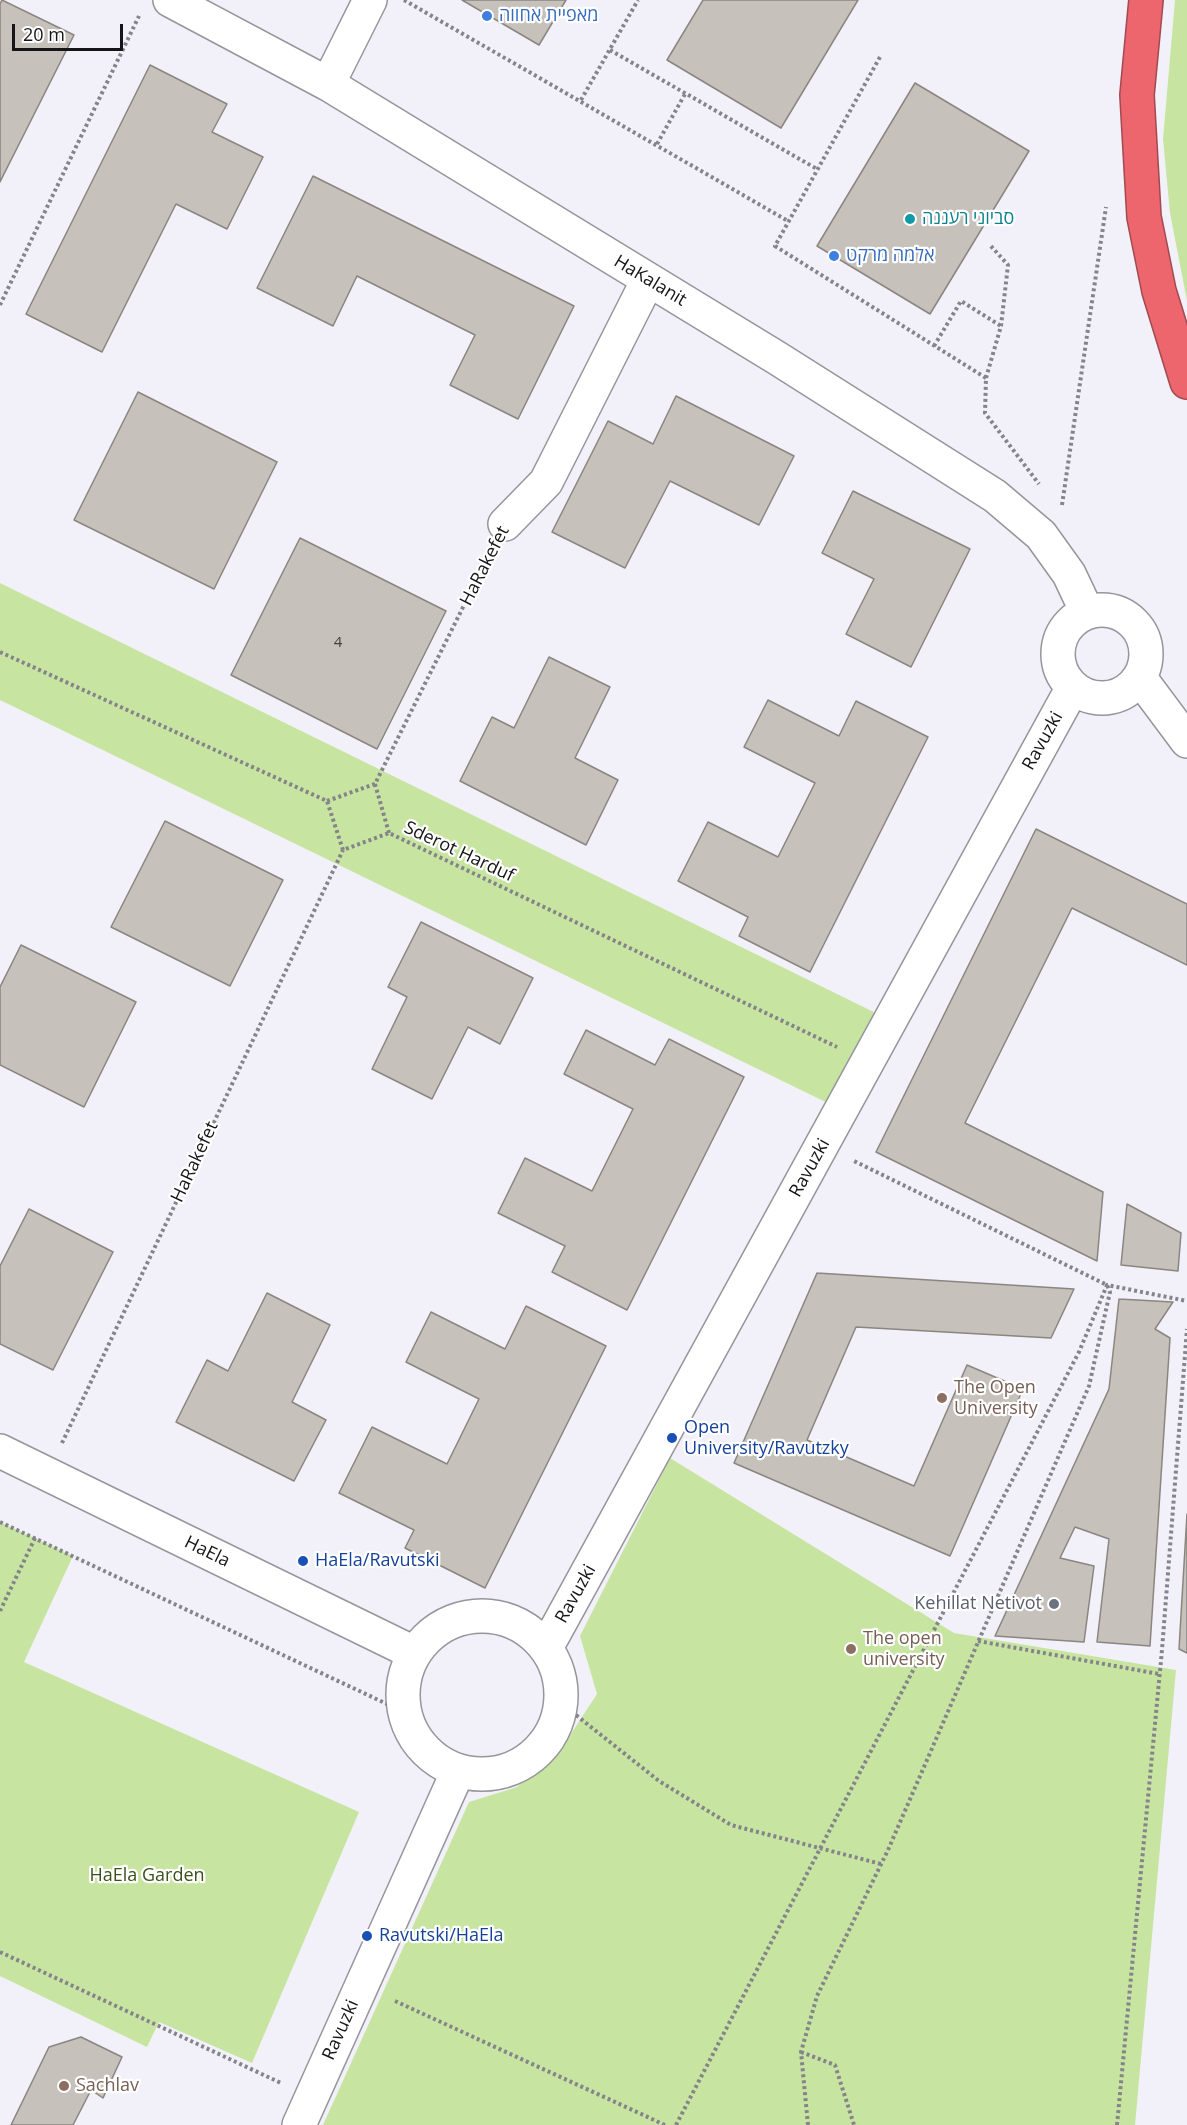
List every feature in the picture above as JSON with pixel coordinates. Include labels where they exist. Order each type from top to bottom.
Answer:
[{"type":"highway","points":[[1146,0],[1137,95],[1144,217],[1159,291],[1187,382]]},
{"type":"street","points":[[328,84],[370,0]]},
{"type":"street","name":"HaKalanit","points":[[156,5],[328,84],[995,496],[1041,535],[1069,574],[1087,612]]},
{"type":"street","name":"HaRakefet","points":[[504,524],[546,482],[648,280]]},
{"type":"street","points":[[1103,609],[1125,615],[1137,625],[1144,638],[1147,652],[1140,678],[1130,689],[1117,696],[1101,699],[1086,696],[1073,687],[1061,671],[1057,654],[1061,634],[1073,620],[1087,612],[1103,609]]},
{"type":"street","points":[[1140,678],[1187,741]]},
{"type":"street","name":"Ravuzki","points":[[546,1648],[1073,687]]},
{"type":"street","name":"HaEla","points":[[0,1451],[414,1653]]},
{"type":"street","points":[[480,1615],[503,1617],[518,1625],[546,1648],[559,1673],[562,1704],[554,1731],[538,1753],[514,1768],[485,1775],[458,1771],[437,1759],[414,1738],[404,1712],[404,1679],[414,1653],[433,1633],[457,1619],[480,1615]]},
{"type":"street","name":"Ravuzki","points":[[305,2111],[458,1771]]},
{"type":"path","points":[[404,0],[788,221]]},
{"type":"path","points":[[581,100],[638,0]]},
{"type":"path","points":[[0,304],[156,5]]},
{"type":"path","points":[[610,50],[817,169]]},
{"type":"path","points":[[880,57],[775,246],[986,378]]},
{"type":"path","points":[[657,144],[685,94]]},
{"type":"path","points":[[1054,503],[1061,512],[1106,205]]},
{"type":"path","points":[[990,245],[1008,265],[1001,326],[986,378],[985,413],[1040,485]]},
{"type":"path","points":[[934,346],[961,301],[1001,326]]},
{"type":"path","name":"HaRakefet","points":[[375,784],[504,524]]},
{"type":"path","points":[[0,652],[327,801],[375,784],[388,833]]},
{"type":"path","points":[[327,801],[343,850]]},
{"type":"path","name":"Sderot Harduf","points":[[343,850],[388,833],[868,1061]]},
{"type":"path","name":"HaRakefet","points":[[47,1473],[343,850]]},
{"type":"path","points":[[842,1156],[1107,1285],[1187,1301]]},
{"type":"path","points":[[808,2125],[801,2052],[817,1996],[881,1864],[1089,1386],[1110,1292],[1107,1285]]},
{"type":"path","points":[[676,2125],[1079,1352],[1107,1285]]},
{"type":"path","points":[[1117,2125],[1159,1674],[1187,1329]]},
{"type":"path","points":[[0,1522],[404,1712]]},
{"type":"path","points":[[0,1611],[35,1538]]},
{"type":"path","points":[[978,1641],[1159,1674]]},
{"type":"path","points":[[562,1704],[659,1781],[731,1825],[881,1864]]},
{"type":"path","points":[[0,1952],[305,2111]]},
{"type":"path","points":[[361,1985],[665,2125]]},
{"type":"path","points":[[801,2052],[836,2065],[854,2125]]},
{"type":"green space","points":[[1175,0],[1187,0],[1187,301],[1170,213],[1163,139]]},
{"type":"green space","points":[[0,583],[890,1020],[842,1110],[0,700]]},
{"type":"green space","points":[[670,1458],[954,1633],[1176,1670],[1135,2125],[323,2125],[469,1802],[517,1787],[559,1752],[597,1694],[580,1636]]},
{"type":"green space","name":"HaEla Garden","points":[[0,1522],[73,1556],[24,1662],[359,1812],[252,2063],[159,2022],[147,2047],[0,1976]]},
{"type":"building","points":[[2,0],[74,35],[0,182],[0,4]]},
{"type":"building","points":[[462,0],[566,0],[539,45]]},
{"type":"building","points":[[703,0],[858,0],[781,128],[667,60]]},
{"type":"building","points":[[150,65],[227,104],[212,132],[263,157],[227,229],[176,204],[102,352],[26,314]]},
{"type":"building","name":"סביוני רעננה","points":[[915,83],[1029,151],[930,314],[817,246]]},
{"type":"building","points":[[313,176],[574,306],[518,419],[450,385],[475,335],[357,276],[333,326],[257,288]]},
{"type":"building","points":[[138,392],[277,462],[214,589],[74,520]]},
{"type":"building","points":[[676,396],[794,456],[759,525],[670,481],[625,568],[552,532],[608,421],[653,444]]},
{"type":"building","points":[[853,491],[970,549],[911,667],[846,634],[874,579],[822,553]]},
{"type":"building","points":[[300,538],[446,611],[377,749],[231,675]]},
{"type":"building","points":[[549,657],[610,687],[575,758],[618,780],[586,845],[460,781],[492,717],[514,728]]},
{"type":"building","points":[[768,700],[839,736],[856,701],[928,737],[810,972],[739,936],[748,917],[678,881],[708,822],[778,857],[815,783],[744,747]]},
{"type":"building","points":[[165,821],[283,880],[230,986],[111,927]]},
{"type":"building","points":[[1036,829],[1187,904],[1187,965],[1072,908],[965,1123],[1103,1192],[1097,1261],[876,1152]]},
{"type":"building","points":[[421,922],[533,978],[500,1044],[468,1027],[432,1099],[372,1069],[407,997],[388,987]]},
{"type":"building","points":[[21,945],[136,1002],[84,1107],[0,1065],[0,987]]},
{"type":"building","points":[[586,1030],[655,1065],[669,1039],[744,1077],[627,1310],[552,1272],[565,1246],[498,1213],[525,1158],[592,1191],[633,1109],[564,1074]]},
{"type":"building","points":[[1127,1204],[1181,1233],[1178,1271],[1121,1265]]},
{"type":"building","points":[[29,1209],[113,1252],[53,1370],[0,1344],[0,1266]]},
{"type":"building","points":[[817,1273],[1074,1289],[1051,1338],[856,1327],[807,1440],[914,1486],[967,1365],[1023,1389],[950,1556],[734,1463]]},
{"type":"building","points":[[267,1293],[330,1325],[292,1402],[326,1420],[294,1481],[176,1422],[207,1360],[228,1371]]},
{"type":"building","points":[[1119,1299],[1173,1302],[1155,1329],[1170,1338],[1150,1646],[1097,1642],[1109,1539],[1075,1527],[1060,1558],[1094,1566],[1084,1642],[995,1636],[1109,1389]]},
{"type":"building","points":[[526,1306],[606,1346],[485,1588],[405,1548],[414,1530],[339,1493],[372,1427],[447,1464],[479,1399],[406,1362],[431,1312],[505,1349]]},
{"type":"building","points":[[1187,1514],[1187,1653],[1179,1649]]},
{"type":"building","points":[[81,2037],[122,2057],[103,2098],[91,2090],[73,2125],[11,2125],[49,2047]]},
{"type":"place","name":"מאפיית אחווה","points":[[487,16]]},
{"type":"place","name":"סביוני רעננה","points":[[910,219]]},
{"type":"place","name":"אלמה מרקט","points":[[834,256]]},
{"type":"place","name":"The Open University","points":[[942,1398]]},
{"type":"place","name":"Open University/Ravutzky","points":[[672,1438]]},
{"type":"place","name":"HaEla/Ravutski","points":[[303,1561]]},
{"type":"place","name":"Kehillat Netivot","points":[[1054,1604]]},
{"type":"place","name":"The open university","points":[[851,1649]]},
{"type":"place","name":"Ravutski/HaEla","points":[[367,1936]]},
{"type":"place","name":"Sachlav","points":[[64,2086]]}]
